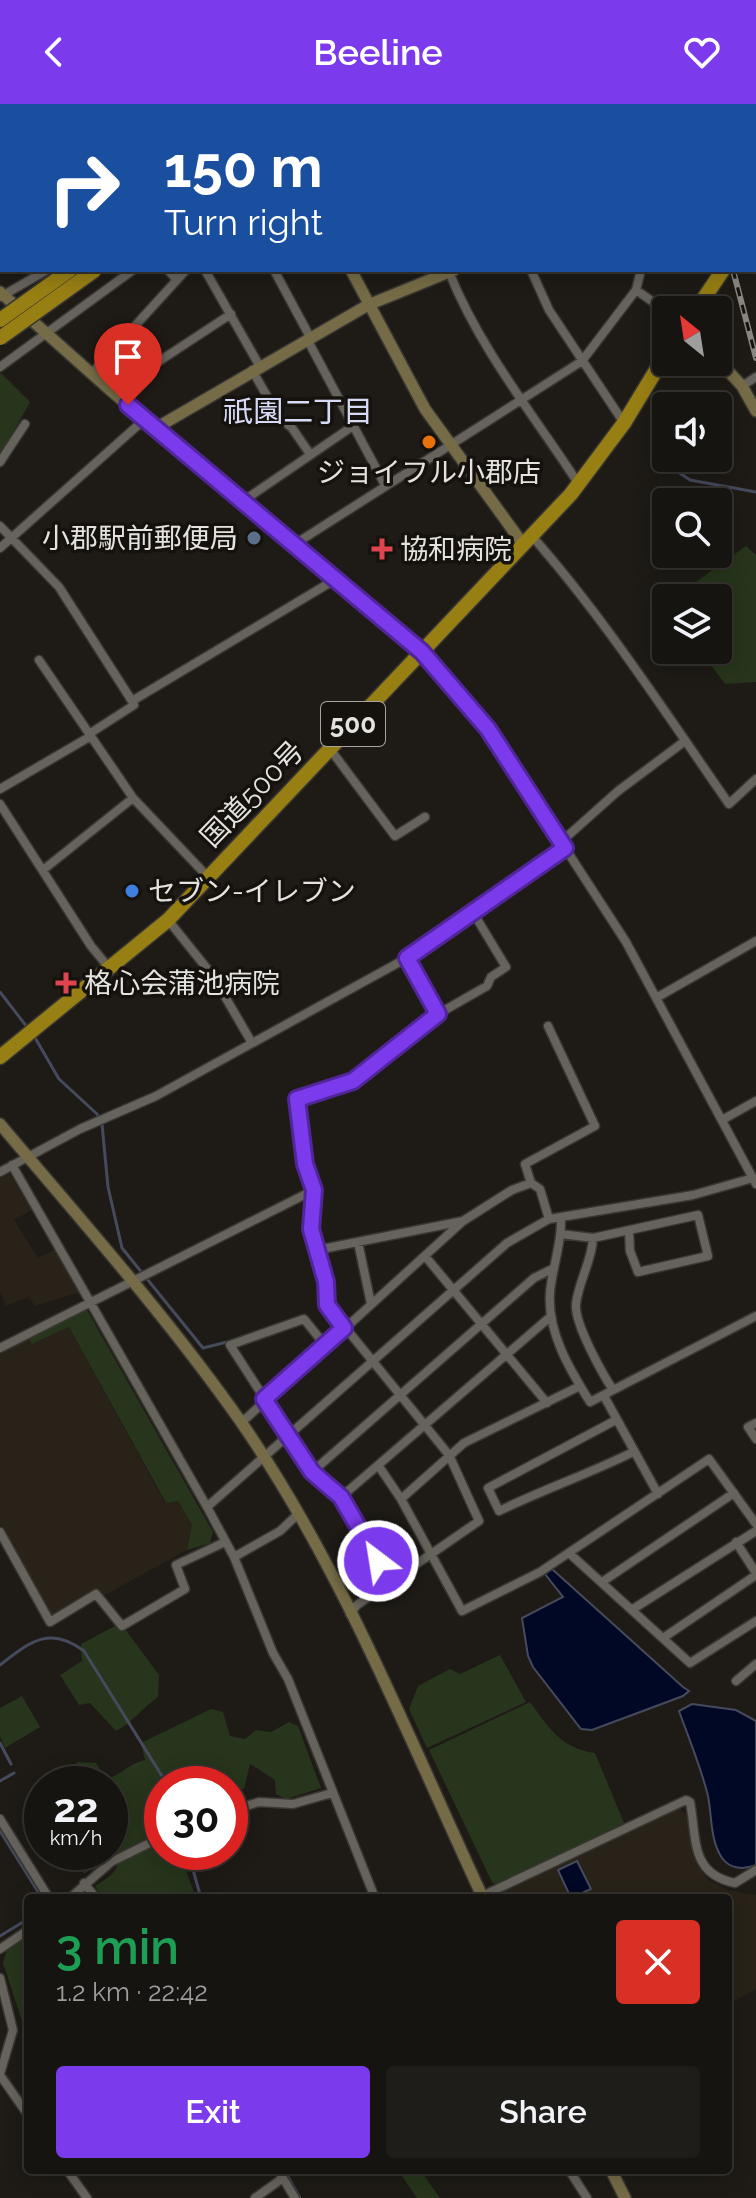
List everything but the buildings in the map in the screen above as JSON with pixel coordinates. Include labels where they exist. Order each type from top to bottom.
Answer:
[{"type":"highway","points":[[0,320],[67,272]]},
{"type":"highway","points":[[0,338],[92,272]]},
{"type":"highway","points":[[705,296],[722,272]]},
{"type":"highway","name":"国道500号","points":[[0,1057],[168,920],[578,483],[624,423],[653,376]]},
{"type":"street","points":[[43,272],[1,295],[422,652],[488,729],[626,942],[755,1181],[693,1195],[549,1219],[507,1243],[207,1507]]},
{"type":"street","points":[[0,367],[130,272]]},
{"type":"street","points":[[170,272],[176,279]]},
{"type":"street","points":[[92,373],[184,272]]},
{"type":"street","points":[[206,272],[231,314],[279,417],[292,428],[310,454]]},
{"type":"street","points":[[275,272],[385,485]]},
{"type":"street","points":[[352,272],[449,447],[527,540],[573,582],[729,804],[756,779]]},
{"type":"street","points":[[156,428],[255,367],[368,305],[450,272]]},
{"type":"street","points":[[452,272],[466,313],[489,352],[578,483]]},
{"type":"street","points":[[532,272],[549,310],[624,423]]},
{"type":"street","points":[[295,544],[582,361],[636,290],[640,272]]},
{"type":"street","points":[[636,290],[652,301]]},
{"type":"street","points":[[112,351],[135,377],[231,314]]},
{"type":"street","points":[[732,375],[756,411]]},
{"type":"street","points":[[742,386],[756,377]]},
{"type":"street","points":[[0,548],[145,419]]},
{"type":"street","points":[[0,462],[25,424]]},
{"type":"street","points":[[243,501],[353,426]]},
{"type":"street","points":[[0,526],[59,587],[134,705],[0,789]]},
{"type":"street","points":[[132,701],[336,579]]},
{"type":"street","points":[[39,660],[133,798],[208,877]]},
{"type":"street","points":[[0,1172],[80,1129],[156,1096],[407,958],[474,914],[564,844],[618,791],[685,741]]},
{"type":"street","points":[[330,749],[395,836],[425,817]]},
{"type":"street","points":[[43,870],[133,798]]},
{"type":"street","points":[[0,804],[91,946],[110,969]]},
{"type":"street","points":[[350,1614],[357,1605],[479,1521],[449,1455],[327,1305],[311,1229],[314,1190],[305,1164],[297,1099],[353,1081],[438,1014],[487,986],[491,977],[506,967],[474,914]]},
{"type":"street","points":[[168,920],[213,976],[252,1043]]},
{"type":"street","points":[[656,998],[756,941]]},
{"type":"street","points":[[407,958],[438,1014]]},
{"type":"street","points":[[548,1026],[595,1126],[525,1164],[531,1183],[540,1189],[549,1219]]},
{"type":"street","points":[[722,1120],[756,1101]]},
{"type":"street","points":[[0,1124],[132,1282],[241,1423],[263,1458],[350,1614],[481,1894]]},
{"type":"street","points":[[12,1165],[234,1557],[273,1653],[288,1679],[373,1894]]},
{"type":"street","points":[[241,1423],[463,1221],[512,1190],[531,1183]]},
{"type":"street","points":[[0,1348],[314,1190]]},
{"type":"street","points":[[561,1234],[593,1238],[698,1215],[708,1256],[638,1272],[630,1251],[629,1231]]},
{"type":"street","points":[[561,1219],[550,1317],[590,1402],[756,1316]]},
{"type":"street","points":[[317,1250],[463,1221]]},
{"type":"street","points":[[593,1238],[592,1256],[586,1263],[576,1306],[601,1370],[613,1390]]},
{"type":"street","points":[[358,1242],[371,1304]]},
{"type":"street","points":[[425,1256],[547,1403]]},
{"type":"street","points":[[312,1472],[534,1278],[554,1268]]},
{"type":"street","points":[[341,1497],[550,1317]]},
{"type":"street","points":[[325,1345],[304,1319],[230,1345],[312,1472],[341,1497],[391,1582]]},
{"type":"street","points":[[401,1499],[464,1443],[580,1386]]},
{"type":"street","points":[[604,1396],[658,1494]]},
{"type":"street","points":[[616,1420],[488,1488],[499,1511],[549,1487],[578,1479],[633,1452]]},
{"type":"street","points":[[756,1423],[748,1427],[756,1439]]},
{"type":"street","points":[[378,1465],[433,1554],[462,1611],[540,1572],[711,1459],[756,1524]]},
{"type":"street","points":[[602,1582],[734,1493]]},
{"type":"street","points":[[234,1557],[280,1531],[297,1515]]},
{"type":"street","points":[[633,1609],[756,1531]]},
{"type":"street","points":[[0,1532],[50,1622],[96,1594],[122,1626],[185,1589],[176,1565],[225,1542]]},
{"type":"street","points":[[663,1638],[756,1574],[736,1542]]},
{"type":"street","points":[[569,1553],[690,1663],[756,1621]]},
{"type":"street","points":[[736,1681],[756,1664]]},
{"type":"street","points":[[248,1805],[259,1802],[293,1804],[332,1793]]},
{"type":"street","points":[[488,1894],[686,1800],[690,1802],[695,1845],[707,1872],[735,1883],[756,1870]]},
{"type":"street","points":[[0,1819],[47,1894]]},
{"type":"street","points":[[74,1894],[111,1862],[144,1846]]},
{"type":"street","points":[[84,1883],[93,1894]]},
{"type":"street","points":[[0,1949],[24,1933]]},
{"type":"street","points":[[0,1978],[13,2030],[0,2074],[24,2109]]},
{"type":"street","points":[[70,2174],[87,2198]]},
{"type":"street","points":[[255,2198],[281,2174],[295,2198]]},
{"type":"street","points":[[572,2174],[587,2198]]},
{"type":"street","points":[[613,2174],[625,2198]]},
{"type":"shaded area","points":[[9,1173],[32,1210],[14,1220],[38,1258],[56,1249],[80,1292],[35,1306],[29,1297],[6,1306],[0,1292],[0,1178]]},
{"type":"shaded area","points":[[69,1327],[165,1503],[178,1501],[192,1525],[187,1550],[103,1596],[97,1589],[53,1616],[46,1614],[0,1524],[0,1354],[29,1339],[32,1344]]},
{"type":"shaded area","points":[[679,1808],[688,1817],[693,1854],[707,1879],[728,1890],[756,1895],[756,1989],[732,2003],[732,1894],[496,1894]]},
{"type":"green space","points":[[0,374],[30,402],[0,456]]},
{"type":"green space","points":[[746,546],[756,555],[756,682],[725,684],[710,664],[732,664],[732,584],[693,584],[715,568],[732,568],[732,556]]},
{"type":"green space","points":[[87,1310],[213,1532],[210,1543],[187,1550],[192,1525],[178,1501],[166,1503],[69,1327],[32,1344],[29,1339]]},
{"type":"green space","points":[[115,1626],[125,1629],[159,1675],[158,1697],[116,1731],[90,1703],[79,1705],[60,1675],[82,1661],[81,1644]]},
{"type":"green space","points":[[500,1655],[526,1702],[427,1748],[409,1709],[418,1686],[450,1669],[460,1674]]},
{"type":"green space","points":[[22,1696],[40,1727],[5,1748],[0,1736],[0,1708]]},
{"type":"green space","points":[[530,1702],[557,1736],[573,1747],[595,1753],[624,1823],[497,1885],[492,1882],[429,1750]]},
{"type":"green space","points":[[211,1709],[223,1712],[230,1736],[245,1739],[256,1730],[271,1732],[289,1722],[298,1726],[321,1788],[286,1799],[276,1794],[275,1780],[250,1764],[248,1772],[248,1766],[144,1766],[144,1870],[186,1870],[195,1894],[100,1894],[95,1886],[115,1870],[128,1870],[128,1768],[145,1760],[141,1743]]},
{"type":"green space","points":[[78,1762],[96,1763],[98,1766],[73,1766]]},
{"type":"green space","points":[[24,1938],[24,2027],[3,1963],[7,1949]]},
{"type":"green space","points":[[401,2174],[423,2174],[440,2198],[417,2198]]},
{"type":"water","points":[[552,1569],[689,1691],[683,1696],[592,1730],[581,1729],[533,1667],[528,1656],[522,1618],[563,1597],[545,1574]]},
{"type":"water","points":[[692,1704],[736,1710],[756,1721],[756,1865],[747,1868],[733,1866],[725,1862],[718,1851],[705,1785],[679,1711]]},
{"type":"water","points":[[577,1861],[591,1889],[569,1894],[558,1870]]},
{"type":"waterway","points":[[678,472],[690,480],[756,492]]},
{"type":"waterway","points":[[0,992],[27,1027]]},
{"type":"waterway","points":[[34,1036],[59,1079],[97,1114],[102,1124],[108,1187],[122,1248],[203,1348],[231,1341]]},
{"type":"waterway","points":[[0,1665],[21,1649],[40,1640],[50,1638],[72,1643],[84,1651],[156,1766]]},
{"type":"waterway","points":[[0,1743],[11,1764]]},
{"type":"waterway","points":[[0,1781],[14,1773]]},
{"type":"waterway","points":[[0,1831],[39,1894]]},
{"type":"waterway","points":[[193,1870],[200,1894]]},
{"type":"waterway","points":[[0,1936],[24,1921]]},
{"type":"waterway","points":[[286,2174],[300,2198]]},
{"type":"railway","points":[[734,272],[756,358]]},
{"type":"place","name":"ジョイフル小郡店","points":[[429,442]]},
{"type":"place","name":"小郡駅前郵便局","points":[[254,538]]},
{"type":"place","name":"協和病院","points":[[382,549]]},
{"type":"place","name":"セブン-イレブン","points":[[132,891]]},
{"type":"place","name":"格心会蒲池病院","points":[[66,983]]},
{"type":"district","name":"祇園二丁目","points":[[298,411]]},
{"type":"route","points":[[128,405],[422,652],[488,729],[565,848],[407,958],[438,1014],[353,1081],[297,1099],[305,1164],[314,1190],[311,1229],[326,1282],[327,1305],[344,1328],[264,1399],[312,1472],[341,1497],[378,1561]]}]
